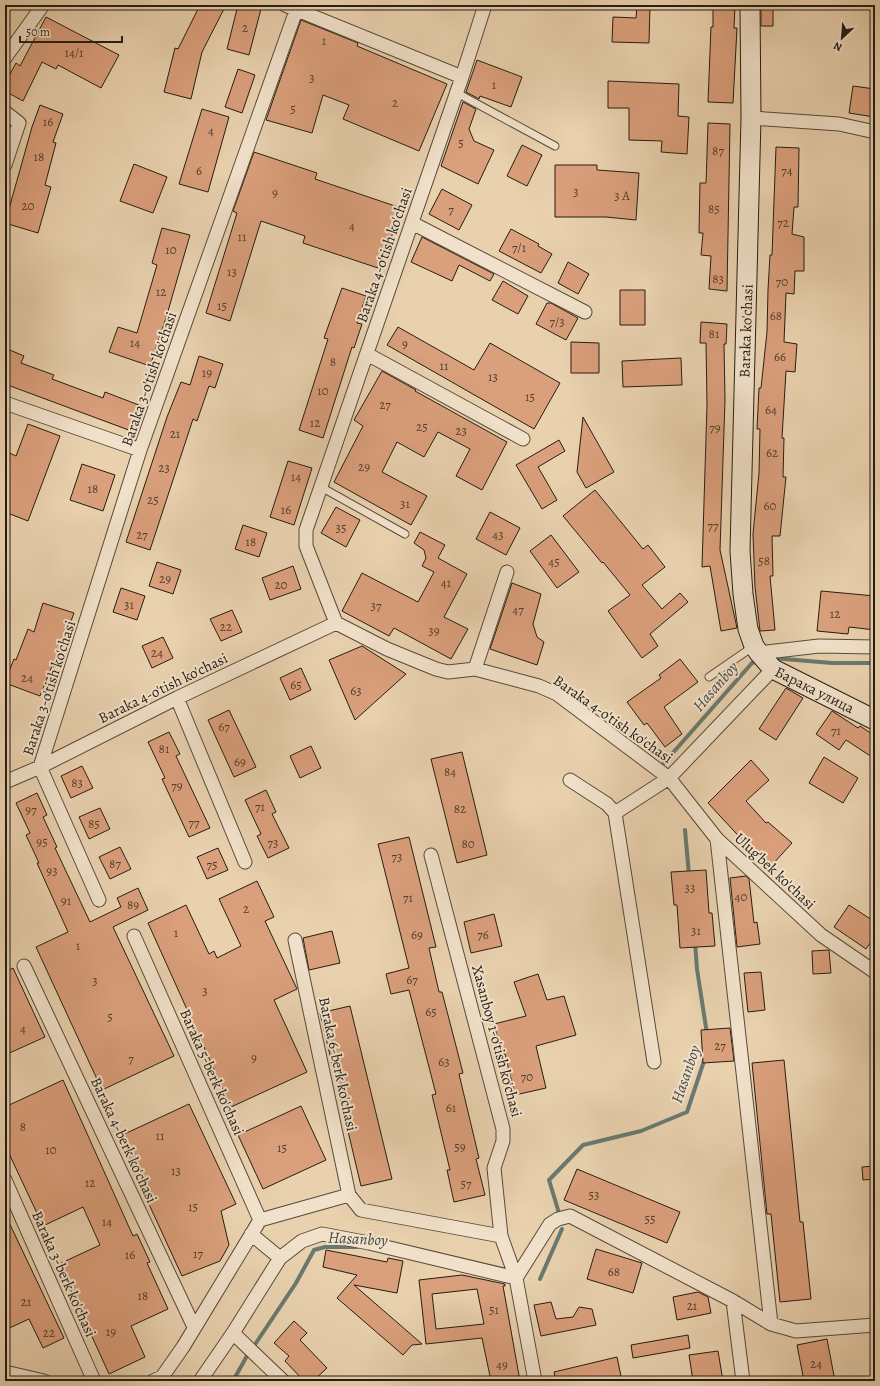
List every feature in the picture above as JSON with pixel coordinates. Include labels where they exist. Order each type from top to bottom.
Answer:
[{"type":"main road","name":"Baraka ko'chasi","points":[[750,5],[752,118],[740,551],[745,612],[764,658]]},
{"type":"main road","name":"Барака улица","points":[[764,658],[875,720]]},
{"type":"street","points":[[5,58],[43,5]]},
{"type":"street","name":"Baraka 4-o'tish ko'chasi","points":[[485,5],[457,93],[306,530],[306,546],[336,623],[387,649],[436,669],[448,672],[475,669],[539,686],[556,694],[669,778]]},
{"type":"street","points":[[293,6],[462,77]]},
{"type":"street","name":"Baraka 3-o'tish ko'chasi","points":[[40,767],[140,450],[293,6]]},
{"type":"street","points":[[5,112],[19,123],[5,165]]},
{"type":"street","points":[[752,118],[840,124],[875,132]]},
{"type":"street","points":[[412,223],[585,312]]},
{"type":"street","points":[[367,354],[523,439]]},
{"type":"street","points":[[5,403],[140,450]]},
{"type":"street","points":[[475,669],[507,572]]},
{"type":"street","name":"Baraka 4-o'tish ko'chasi","points":[[5,782],[40,767],[178,698],[336,623]]},
{"type":"street","points":[[615,814],[669,778],[764,658],[819,646],[875,647]]},
{"type":"street","points":[[178,698],[245,862]]},
{"type":"street","points":[[40,767],[99,900]]},
{"type":"street","name":"Ulug'bek ko'chasi","points":[[669,778],[717,839],[821,935],[875,972]]},
{"type":"street","points":[[570,780],[608,804],[615,814],[654,1062]]},
{"type":"street","points":[[717,839],[771,1324]]},
{"type":"street","name":"Xasanboy 1-o'tish ko'chasi","points":[[431,855],[503,1129],[503,1141],[494,1168],[501,1236],[516,1278]]},
{"type":"street","name":"Baraka 5-berk ko'chasi","points":[[134,936],[260,1220]]},
{"type":"street","name":"Baraka 6-berk ko'chasi","points":[[295,940],[349,1195]]},
{"type":"street","name":"Baraka 4-berk ko'chasi","points":[[24,966],[194,1327]]},
{"type":"street","name":"Baraka 3-berk ko'chasi","points":[[5,1180],[94,1381]]},
{"type":"street","points":[[153,1381],[162,1377],[183,1347],[260,1220],[349,1195],[361,1210],[501,1236]]},
{"type":"street","points":[[535,1381],[516,1278],[550,1224],[558,1219],[570,1216],[733,1301],[771,1324],[796,1331],[875,1325]]},
{"type":"street","points":[[251,1234],[280,1258]]},
{"type":"street","points":[[200,1381],[233,1334],[280,1258],[302,1241],[322,1234],[369,1243],[516,1278]]},
{"type":"street","points":[[733,1301],[743,1381]]},
{"type":"street","points":[[233,1334],[283,1381]]},
{"type":"street","points":[[5,1372],[44,1381]]},
{"type":"lane","points":[[457,93],[555,146]]},
{"type":"lane","points":[[321,487],[405,534]]},
{"type":"lane","points":[[709,677],[764,658]]},
{"type":"building","points":[[200,5],[226,5],[202,52],[191,99],[164,92],[175,48],[178,49]]},
{"type":"building","points":[[238,5],[262,5],[249,55],[227,49]]},
{"type":"building","points":[[637,5],[650,5],[649,43],[612,42],[613,17],[636,18]]},
{"type":"building","points":[[713,5],[735,5],[734,28],[737,28],[733,103],[708,102]]},
{"type":"building","points":[[761,5],[773,5],[773,26],[761,26]]},
{"type":"building","points":[[46,17],[119,55],[101,88],[58,65],[56,69],[42,62],[23,101],[5,91],[5,83],[16,63],[20,66]]},
{"type":"building","points":[[301,20],[358,43],[357,46],[447,84],[419,151],[343,119],[349,105],[323,95],[312,133],[266,120]]},
{"type":"building","points":[[477,60],[522,77],[511,107],[480,96],[479,99],[466,92]]},
{"type":"building","points":[[238,69],[255,75],[242,113],[225,107]]},
{"type":"building","points":[[608,81],[679,84],[678,116],[689,117],[687,154],[661,152],[662,141],[629,140],[629,108],[608,108]]},
{"type":"building","points":[[853,86],[875,89],[874,117],[849,113]]},
{"type":"building","points":[[463,102],[476,109],[469,129],[474,141],[494,150],[478,184],[441,166]]},
{"type":"building","points":[[40,105],[63,114],[53,142],[56,143],[45,185],[51,187],[38,233],[5,223],[32,127]]},
{"type":"building","points":[[202,109],[229,117],[208,192],[179,184]]},
{"type":"building","points":[[708,123],[730,124],[727,291],[709,289],[711,256],[701,255],[703,233],[699,233],[700,183],[706,183]]},
{"type":"building","points":[[522,145],[542,155],[527,186],[507,176]]},
{"type":"building","points":[[776,147],[799,148],[798,207],[794,207],[792,234],[804,237],[804,271],[795,271],[794,294],[786,293],[784,342],[797,344],[795,372],[786,371],[782,438],[784,438],[783,477],[786,477],[780,536],[772,536],[773,576],[770,576],[775,630],[760,631],[755,587],[753,534],[759,473],[760,429],[757,429],[759,388],[761,388],[767,332],[770,255],[772,255]]},
{"type":"building","points":[[254,152],[317,173],[315,179],[401,208],[381,269],[303,243],[305,236],[261,221],[230,321],[206,313],[237,213],[233,211]]},
{"type":"building","points":[[134,164],[167,177],[153,213],[120,201]]},
{"type":"building","points":[[555,165],[597,165],[597,170],[639,173],[636,220],[606,217],[555,217]]},
{"type":"building","points":[[442,189],[472,205],[459,230],[429,214]]},
{"type":"building","points":[[162,228],[190,235],[166,318],[150,366],[109,352],[118,327],[137,333],[157,265],[152,263]]},
{"type":"building","points":[[511,229],[539,244],[538,246],[552,254],[541,273],[499,251]]},
{"type":"building","points":[[422,237],[494,274],[490,281],[459,265],[452,281],[411,262]]},
{"type":"building","points":[[568,262],[589,274],[578,294],[558,283]]},
{"type":"building","points":[[503,281],[528,296],[518,314],[492,300]]},
{"type":"building","points":[[342,288],[366,296],[357,323],[362,324],[354,348],[352,347],[323,438],[299,430],[328,339],[324,338]]},
{"type":"building","points":[[620,290],[645,290],[645,325],[620,325]]},
{"type":"building","points":[[547,303],[551,303],[578,318],[566,340],[536,324]]},
{"type":"building","points":[[701,322],[727,324],[726,344],[724,344],[725,400],[720,550],[737,628],[721,631],[710,566],[702,567],[707,405],[706,343],[700,343]]},
{"type":"building","points":[[398,327],[474,370],[490,343],[560,383],[534,429],[387,345]]},
{"type":"building","points":[[571,342],[599,343],[599,373],[571,373]]},
{"type":"building","points":[[5,348],[24,356],[21,363],[54,375],[52,379],[103,398],[105,392],[144,407],[134,432],[5,384]]},
{"type":"building","points":[[199,356],[223,364],[215,388],[209,386],[197,421],[193,419],[150,550],[126,542],[167,417],[181,382],[190,385]]},
{"type":"building","points":[[681,358],[682,385],[623,387],[622,361]]},
{"type":"building","points":[[382,371],[507,442],[482,490],[456,476],[470,449],[438,432],[424,457],[397,442],[382,472],[427,496],[411,525],[334,482],[363,426],[354,420]]},
{"type":"building","points":[[583,417],[614,472],[586,488],[577,472]]},
{"type":"building","points":[[28,424],[60,436],[28,521],[5,512],[5,451],[16,456]]},
{"type":"building","points":[[559,440],[565,451],[538,467],[557,500],[542,509],[516,465]]},
{"type":"building","points":[[288,461],[312,468],[294,525],[270,517]]},
{"type":"building","points":[[82,464],[115,475],[103,511],[70,500]]},
{"type":"building","points":[[595,490],[643,549],[648,545],[665,567],[642,585],[662,609],[680,593],[688,602],[650,634],[658,646],[642,658],[608,611],[630,595],[563,516]]},
{"type":"building","points":[[336,507],[360,520],[346,547],[321,533]]},
{"type":"building","points":[[490,512],[520,528],[506,555],[476,539]]},
{"type":"building","points":[[243,525],[267,533],[259,557],[235,549]]},
{"type":"building","points":[[420,532],[445,545],[438,558],[467,574],[444,617],[468,629],[451,659],[394,628],[389,636],[342,611],[362,573],[418,602],[434,572],[422,566],[426,558],[424,550],[414,543]]},
{"type":"building","points":[[551,535],[579,572],[557,588],[530,551]]},
{"type":"building","points":[[157,562],[181,570],[173,594],[149,586]]},
{"type":"building","points":[[293,566],[301,589],[270,600],[262,578]]},
{"type":"building","points":[[512,583],[541,594],[533,624],[537,637],[544,642],[537,665],[490,649]]},
{"type":"building","points":[[121,588],[145,596],[137,620],[113,612]]},
{"type":"building","points":[[821,591],[875,596],[875,630],[849,627],[848,634],[817,631]]},
{"type":"building","points":[[43,603],[74,613],[54,667],[52,666],[40,696],[5,683],[5,681],[14,659],[16,660],[28,629],[34,632]]},
{"type":"building","points":[[232,610],[242,632],[221,641],[210,619]]},
{"type":"building","points":[[163,637],[173,658],[152,668],[142,646]]},
{"type":"building","points":[[362,646],[406,674],[355,720],[329,660]]},
{"type":"building","points":[[680,659],[698,682],[664,707],[682,734],[665,747],[647,723],[644,725],[627,702],[661,678],[659,675]]},
{"type":"building","points":[[301,668],[311,690],[290,700],[280,678]]},
{"type":"building","points":[[786,688],[803,698],[776,740],[759,729]]},
{"type":"building","points":[[229,710],[256,767],[234,777],[208,720]]},
{"type":"building","points":[[832,711],[858,728],[860,726],[875,736],[875,759],[846,740],[839,750],[816,734]]},
{"type":"building","points":[[169,732],[180,754],[176,756],[210,828],[189,837],[162,779],[165,778],[148,742]]},
{"type":"building","points":[[311,746],[321,768],[300,778],[290,756]]},
{"type":"building","points":[[462,752],[487,855],[457,863],[431,759]]},
{"type":"building","points":[[824,757],[858,778],[843,803],[809,783]]},
{"type":"building","points":[[751,760],[769,780],[746,801],[766,823],[768,822],[792,843],[771,866],[747,845],[708,803]]},
{"type":"building","points":[[82,766],[93,788],[71,798],[61,776]]},
{"type":"building","points":[[266,790],[276,812],[272,814],[289,848],[268,858],[257,836],[261,834],[245,800]]},
{"type":"building","points":[[37,793],[47,815],[43,817],[57,847],[55,848],[90,922],[121,907],[117,898],[138,888],[148,910],[113,927],[174,1056],[102,1090],[36,947],[68,932],[37,863],[39,863],[26,835],[30,833],[16,803]]},
{"type":"building","points":[[100,808],[110,829],[89,839],[79,817]]},
{"type":"building","points":[[409,837],[436,947],[429,948],[439,992],[442,992],[463,1073],[459,1074],[479,1158],[476,1159],[485,1195],[454,1202],[447,1170],[450,1170],[432,1095],[436,1094],[409,990],[391,994],[386,974],[409,968],[378,844]]},
{"type":"building","points":[[120,847],[131,869],[110,879],[99,857]]},
{"type":"building","points":[[218,848],[228,870],[207,879],[197,857]]},
{"type":"building","points":[[706,870],[709,913],[712,913],[715,946],[680,948],[677,905],[674,905],[671,872]]},
{"type":"building","points":[[746,876],[749,879],[754,923],[757,922],[760,944],[737,947],[730,878]]},
{"type":"building","points":[[257,881],[274,917],[265,921],[297,989],[274,1000],[307,1072],[231,1107],[148,923],[186,905],[209,954],[214,951],[217,958],[241,946],[219,899]]},
{"type":"building","points":[[849,905],[875,922],[875,936],[866,949],[834,927]]},
{"type":"building","points":[[494,914],[502,946],[471,953],[464,922]]},
{"type":"building","points":[[332,931],[340,963],[309,970],[303,938]]},
{"type":"building","points":[[829,950],[831,973],[813,974],[812,951]]},
{"type":"building","points":[[13,968],[45,1037],[5,1055],[5,972]]},
{"type":"building","points":[[761,972],[765,1010],[748,1012],[744,973]]},
{"type":"building","points":[[538,974],[547,1000],[564,996],[576,1035],[536,1046],[546,1088],[515,1095],[505,1054],[502,1055],[494,1024],[526,1016],[514,982]]},
{"type":"building","points":[[350,1006],[392,1179],[361,1186],[320,1013]]},
{"type":"building","points":[[730,1028],[734,1061],[703,1063],[701,1030]]},
{"type":"building","points":[[784,1060],[800,1222],[803,1222],[811,1299],[780,1302],[771,1214],[767,1214],[752,1063]]},
{"type":"building","points":[[63,1080],[133,1236],[137,1234],[150,1262],[147,1263],[168,1309],[131,1326],[145,1357],[109,1374],[59,1264],[100,1245],[83,1207],[43,1226],[5,1145],[5,1107]]},
{"type":"building","points":[[189,1104],[236,1204],[221,1211],[229,1245],[220,1261],[182,1276],[118,1137]]},
{"type":"building","points":[[301,1106],[326,1160],[263,1189],[238,1135]]},
{"type":"building","points":[[875,1166],[875,1179],[863,1180],[862,1167]]},
{"type":"building","points":[[577,1169],[680,1212],[667,1243],[564,1200]]},
{"type":"building","points":[[5,1214],[64,1338],[43,1348],[29,1319],[5,1330]]},
{"type":"building","points":[[596,1249],[642,1263],[633,1293],[587,1279]]},
{"type":"building","points":[[326,1250],[387,1262],[388,1258],[403,1261],[397,1293],[354,1285],[422,1344],[412,1345],[403,1355],[337,1298],[357,1275],[323,1267]]},
{"type":"building","points":[[462,1275],[505,1284],[505,1286],[503,1286],[520,1381],[491,1381],[482,1338],[426,1344],[419,1280]],"holes":[[[477,1289],[484,1324],[436,1329],[432,1294]]]},
{"type":"building","points":[[698,1292],[708,1297],[711,1313],[677,1320],[673,1297]]},
{"type":"building","points":[[551,1302],[556,1319],[573,1317],[579,1307],[592,1309],[596,1325],[541,1336],[534,1305]]},
{"type":"building","points":[[294,1321],[307,1333],[300,1340],[327,1368],[313,1381],[304,1381],[285,1361],[289,1356],[274,1343]]},
{"type":"building","points":[[688,1335],[690,1348],[633,1358],[631,1345]]},
{"type":"building","points":[[827,1339],[835,1381],[804,1381],[797,1345]]},
{"type":"building","points":[[718,1351],[723,1381],[693,1381],[689,1355]]},
{"type":"building","points":[[617,1357],[622,1381],[556,1381],[554,1372]]},
{"type":"waterway","name":"Hasanboy","points":[[772,658],[832,663],[875,663]]},
{"type":"waterway","name":"Hasanboy","points":[[663,764],[752,663],[758,661]]},
{"type":"waterway","name":"Hasanboy","points":[[685,830],[689,875]]},
{"type":"waterway","name":"Hasanboy","points":[[695,942],[697,969],[707,1034]]},
{"type":"waterway","name":"Hasanboy","points":[[559,1213],[549,1180],[583,1145],[641,1131],[687,1112],[705,1058]]},
{"type":"waterway","name":"Hasanboy","points":[[540,1279],[562,1229]]},
{"type":"waterway","name":"Hasanboy","points":[[254,1346],[296,1283],[314,1250],[325,1247],[357,1247]]},
{"type":"waterway","name":"Hasanboy","points":[[233,1381],[248,1354]]}]
